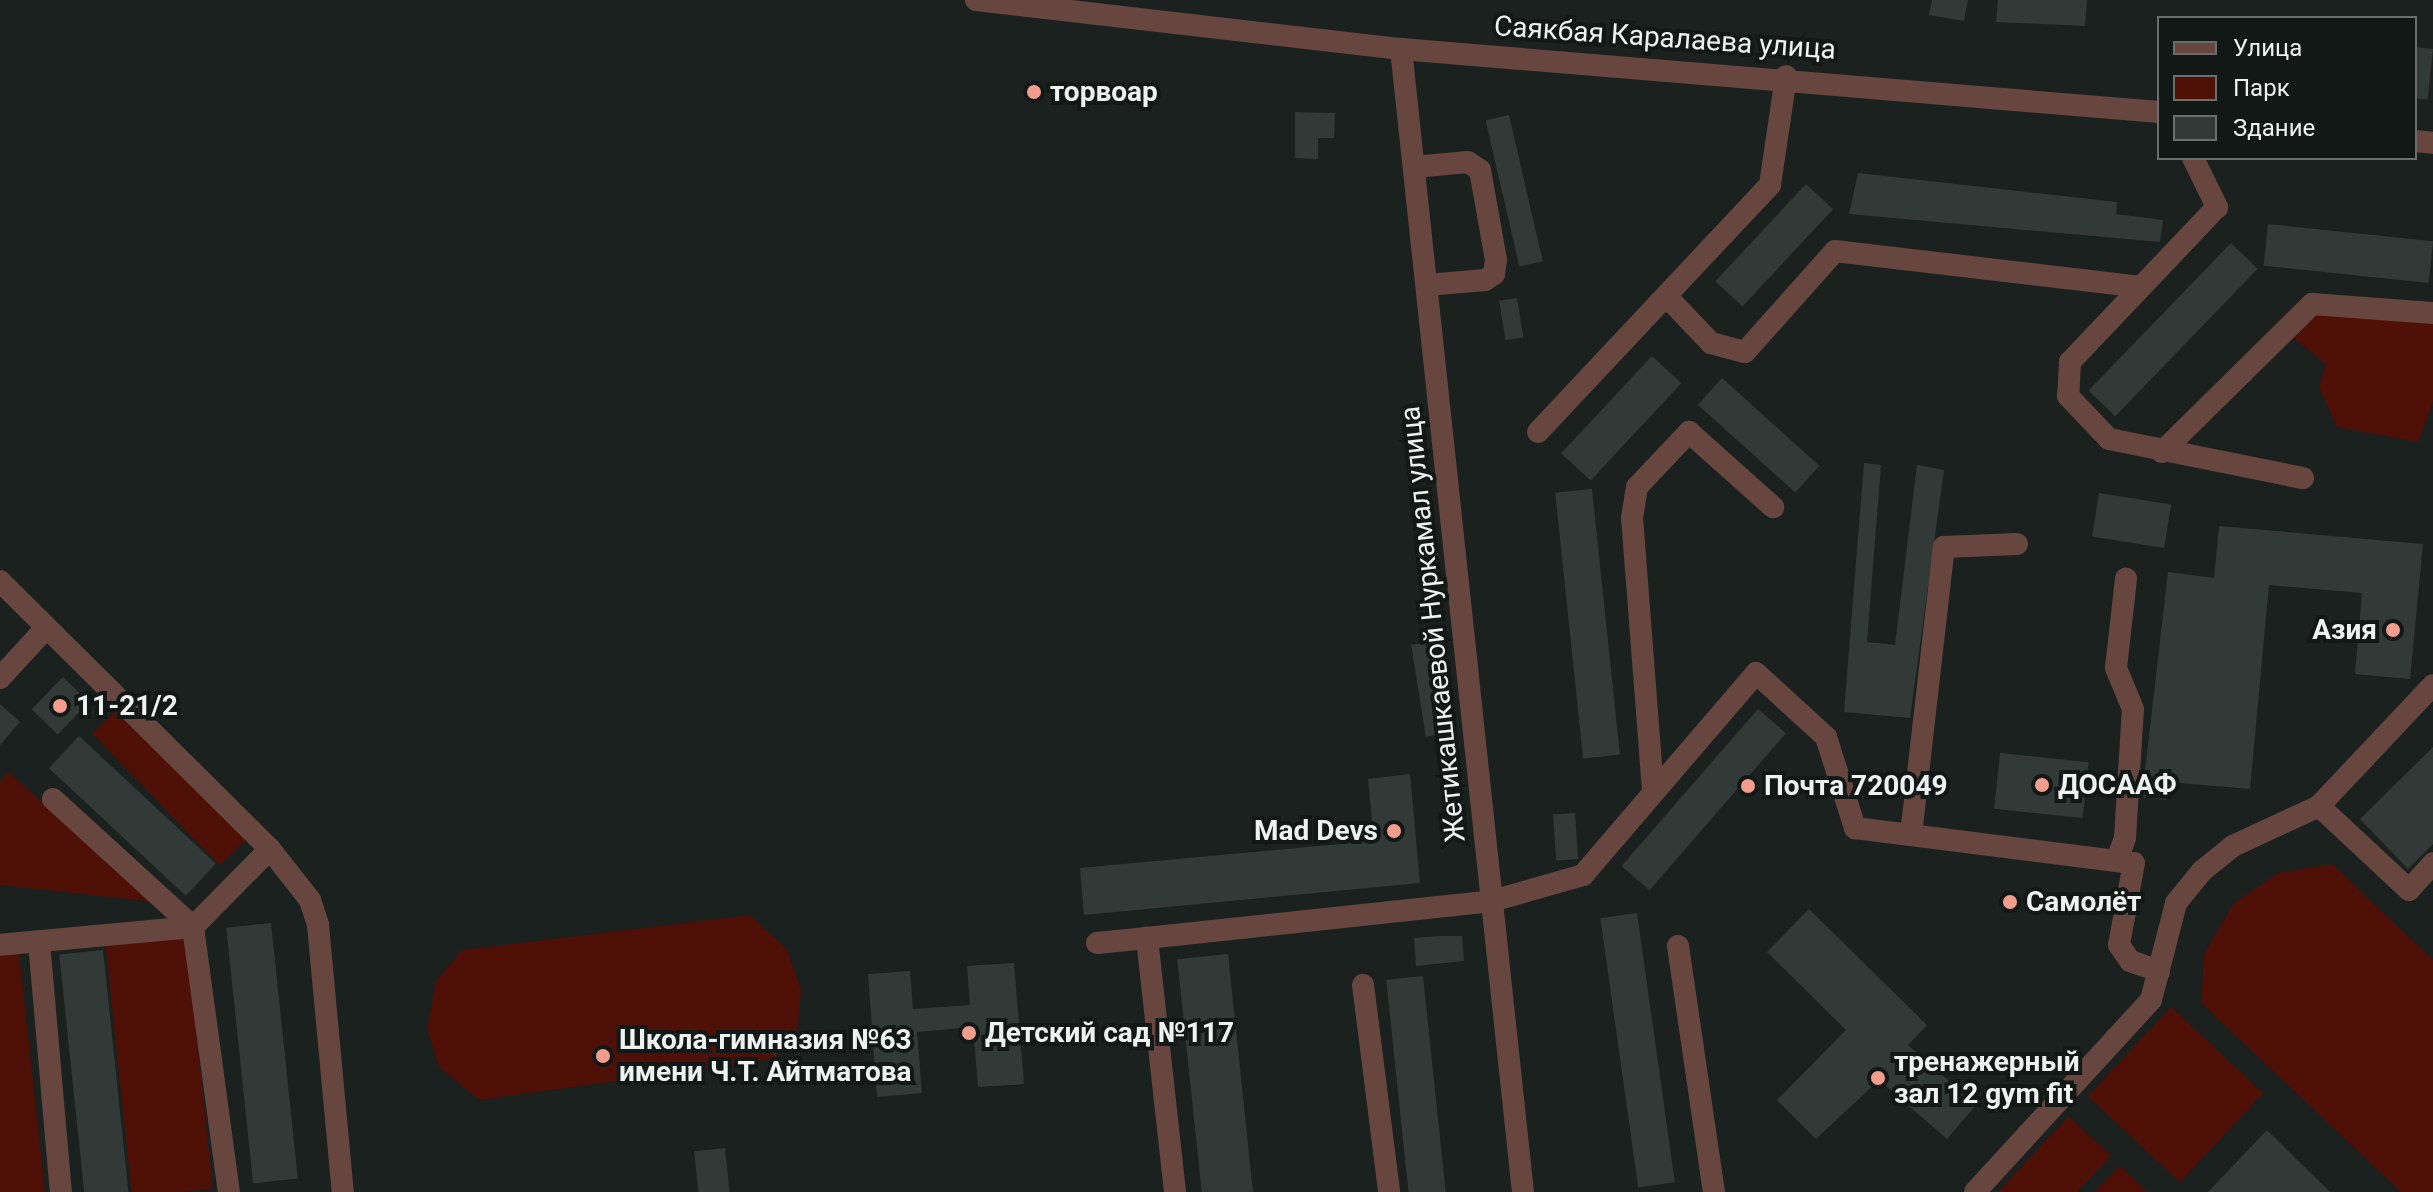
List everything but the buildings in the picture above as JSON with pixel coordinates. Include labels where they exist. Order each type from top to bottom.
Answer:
[{"type":"street","name":"Саякбая Каралаева улица","points":[[976,0],[1401,49],[1786,76],[2157,112]]},
{"type":"street","name":"Жетикашкаевой Нуркамал улица","points":[[1401,49],[1523,1192]]},
{"type":"street","points":[[1538,432],[1669,299],[1770,185],[1786,76]]},
{"type":"street","points":[[2194,160],[2217,207],[2070,362],[2068,396],[2109,439],[2303,478]]},
{"type":"street","points":[[1414,167],[1468,162],[1480,170],[1496,260],[1494,274],[1485,280],[1427,285]]},
{"type":"street","points":[[1669,299],[1711,343],[1745,352],[1835,251],[2141,287]]},
{"type":"street","points":[[2162,452],[2312,304],[2433,313]]},
{"type":"street","points":[[1653,790],[1632,518],[1637,487],[1689,432],[1773,507]]},
{"type":"street","points":[[1911,835],[1944,547],[2017,544]]},
{"type":"street","points":[[2117,860],[2125,838],[2133,709],[2116,668],[2126,579]]},
{"type":"street","points":[[0,581],[270,849],[310,900],[318,925],[343,1192]]},
{"type":"street","points":[[0,678],[46,628]]},
{"type":"street","points":[[1097,943],[1492,901],[1583,875],[1756,673],[1826,737],[1855,828],[2117,860],[2135,865],[2119,945],[2130,961],[2159,971]]},
{"type":"street","points":[[1975,1192],[2151,1000],[2176,903],[2202,871],[2233,846],[2319,806],[2433,685]]},
{"type":"street","points":[[53,799],[193,927],[229,1192]]},
{"type":"street","points":[[2319,806],[2409,890],[2433,863]]},
{"type":"street","points":[[0,945],[193,927],[270,849]]},
{"type":"street","points":[[1147,938],[1175,1192]]},
{"type":"street","points":[[39,942],[61,1192]]},
{"type":"street","points":[[1678,946],[1714,1192]]},
{"type":"street","points":[[1363,985],[1389,1192]]},
{"type":"green space","points":[[2312,308],[2433,318],[2433,401],[2418,442],[2337,427],[2319,387],[2326,364],[2287,333]]},
{"type":"green space","points":[[119,708],[246,840],[220,865],[92,734]]},
{"type":"green space","points":[[8,772],[155,902],[0,885],[0,782]]},
{"type":"green space","points":[[2332,864],[2433,960],[2433,1192],[2401,1192],[2201,1003],[2204,954],[2234,903],[2278,873]]},
{"type":"green space","points":[[750,915],[787,950],[801,990],[798,1027],[773,1059],[479,1100],[439,1067],[427,1029],[436,981],[462,950]]},
{"type":"green space","points":[[186,935],[213,1189],[132,1192],[105,943]]},
{"type":"green space","points":[[19,953],[45,1192],[0,1192],[0,956]]},
{"type":"green space","points":[[2171,1007],[2263,1093],[2180,1182],[2088,1096]]},
{"type":"green space","points":[[2069,1116],[2111,1156],[2077,1192],[1998,1192]]},
{"type":"green space","points":[[2120,1166],[2147,1192],[2094,1192]]},
{"type":"place","name":"торвоар","points":[[1034,92]]},
{"type":"place","name":"Азия","points":[[2393,630]]},
{"type":"place","name":"11-21/2","points":[[60,706]]},
{"type":"place","name":"ДОСААФ","points":[[2042,785]]},
{"type":"place","name":"Почта 720049","points":[[1748,786]]},
{"type":"place","name":"Mad Devs","points":[[1394,831]]},
{"type":"place","name":"Самолёт","points":[[2010,902]]},
{"type":"place","name":"Детский сад №117","points":[[969,1033]]},
{"type":"place","name":"Школа-гимназия №63 имени Ч.Т. Айтматова","points":[[603,1056]]},
{"type":"place","name":"тренажерный зал 12 gym fit","points":[[1878,1078]]}]
